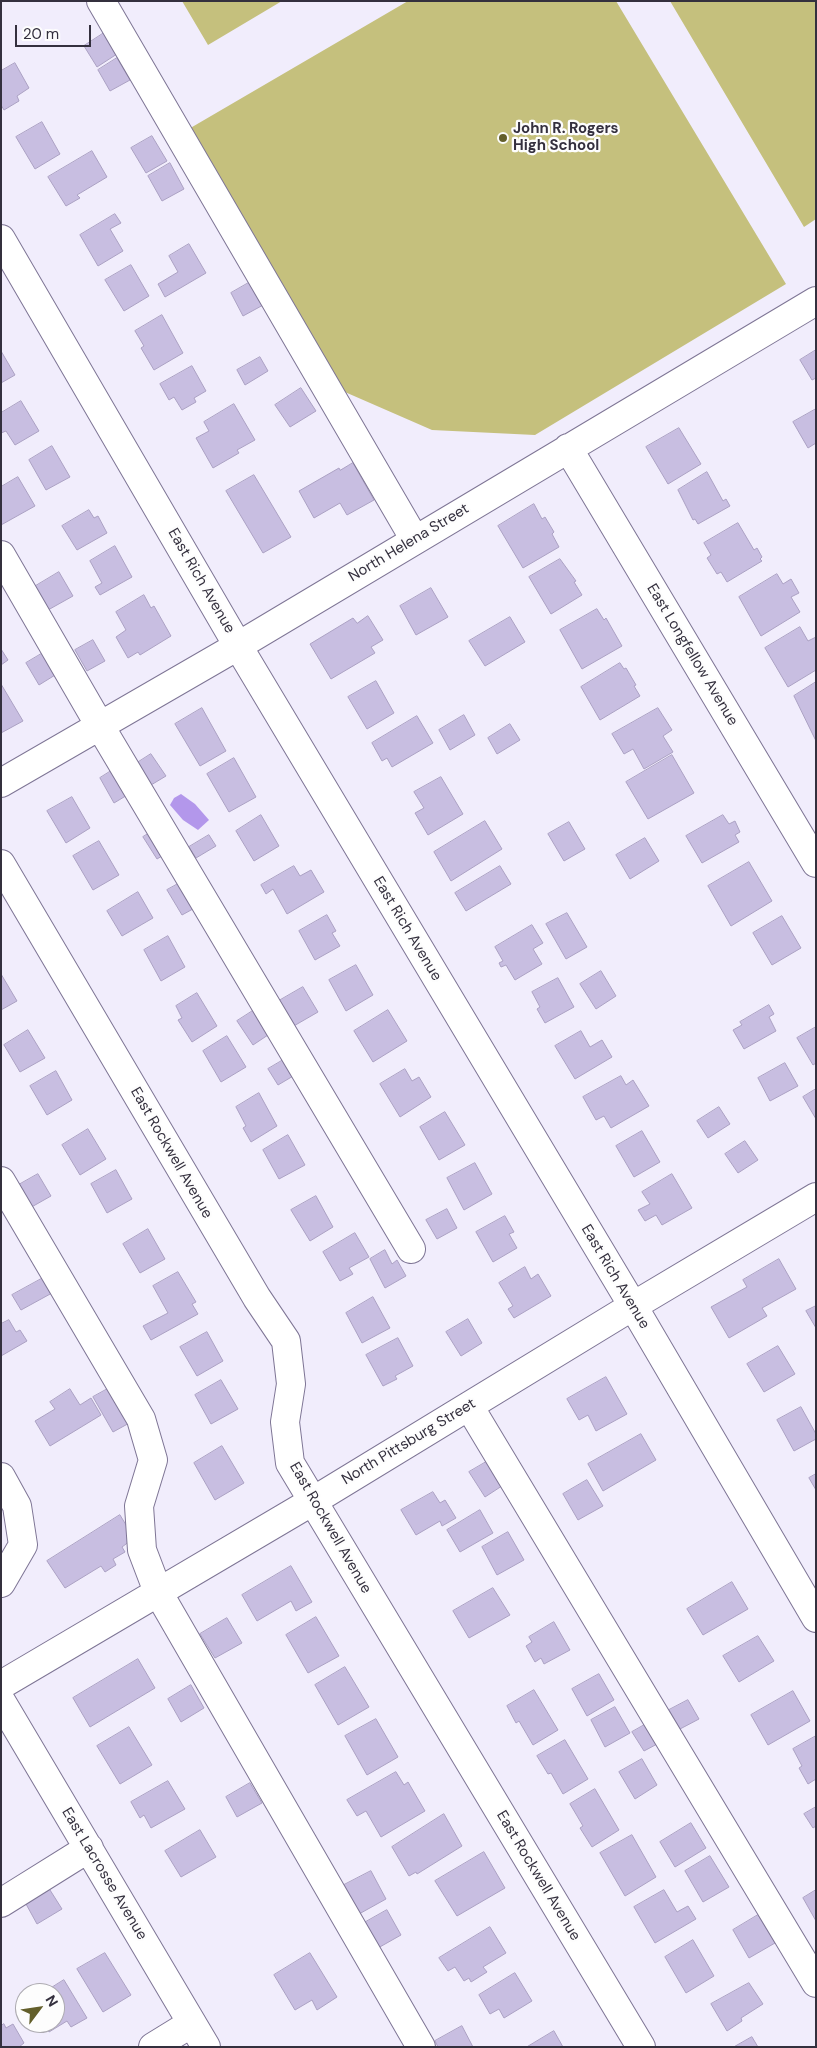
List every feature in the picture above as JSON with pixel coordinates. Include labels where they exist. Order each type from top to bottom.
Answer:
[{"type":"street","points":[[101,1],[415,540]]},
{"type":"street","name":"East Rich Avenue","points":[[1,239],[238,646],[816,1618]]},
{"type":"street","name":"North Helena Street","points":[[1,783],[238,646],[816,301]]},
{"type":"street","name":"East Longfellow Avenue","points":[[568,448],[816,863]]},
{"type":"street","points":[[1,555],[100,726],[411,1249]]},
{"type":"street","name":"East Rockwell Avenue","points":[[1,864],[257,1298],[286,1341],[291,1384],[285,1422],[290,1462],[641,2047]]},
{"type":"street","points":[[1,1181],[141,1419],[153,1460],[139,1506],[142,1550],[158,1592],[421,2047]]},
{"type":"street","name":"North Pittsburg Street","points":[[1,1685],[313,1501],[632,1306],[816,1197]]},
{"type":"street","points":[[469,1406],[816,1983]]},
{"type":"street","points":[[1,1477],[17,1506],[23,1545],[1,1583]]},
{"type":"street","name":"East Lacrosse Avenue","points":[[1,1701],[206,2047]]},
{"type":"street","points":[[1,1903],[89,1848]]},
{"type":"street","points":[[154,2047],[192,2023]]},
{"type":"shaded area","points":[[182,1],[282,1],[208,45]]},
{"type":"shaded area","name":"John R. Rogers High School","points":[[408,1],[616,1],[786,284],[535,435],[432,430],[338,389],[187,130]]},
{"type":"shaded area","points":[[670,1],[816,1],[816,219],[804,227]]},
{"type":"shaded area","points":[[181,794],[195,804],[209,820],[198,830],[183,820],[170,805],[174,798]]},
{"type":"building","points":[[104,33],[117,54],[97,67],[84,46]]},
{"type":"building","points":[[117,58],[130,80],[110,91],[98,70]]},
{"type":"building","points":[[15,63],[29,88],[17,96],[19,101],[4,110],[1,105],[1,71]]},
{"type":"building","points":[[42,122],[60,154],[35,169],[16,137]]},
{"type":"building","points":[[152,136],[167,161],[146,173],[131,148]]},
{"type":"building","points":[[92,151],[107,177],[77,195],[80,198],[66,206],[48,177]]},
{"type":"building","points":[[170,163],[184,189],[162,201],[148,176]]},
{"type":"building","points":[[115,214],[121,223],[110,229],[123,251],[98,266],[80,235]]},
{"type":"building","points":[[189,244],[206,273],[165,297],[158,284],[178,272],[169,256]]},
{"type":"building","points":[[131,265],[149,296],[124,311],[105,280]]},
{"type":"building","points":[[252,281],[265,304],[243,316],[231,293]]},
{"type":"building","points":[[162,315],[183,353],[154,370],[141,348],[144,346],[135,331]]},
{"type":"building","points":[[816,350],[816,378],[812,380],[800,360]]},
{"type":"building","points":[[1,351],[15,375],[1,383]]},
{"type":"building","points":[[260,357],[268,371],[245,385],[237,370]]},
{"type":"building","points":[[192,366],[206,391],[194,398],[196,402],[182,410],[174,397],[169,400],[160,384]]},
{"type":"building","points":[[301,388],[316,411],[290,427],[275,405]]},
{"type":"building","points":[[21,401],[39,431],[15,445],[6,431],[1,433],[1,413]]},
{"type":"building","points":[[234,404],[255,440],[237,450],[239,453],[213,468],[196,438],[209,431],[204,422]]},
{"type":"building","points":[[816,409],[816,443],[808,448],[793,422]]},
{"type":"building","points":[[679,428],[701,464],[668,484],[646,447]]},
{"type":"building","points":[[52,446],[70,477],[46,490],[29,460]]},
{"type":"building","points":[[353,463],[374,500],[347,515],[340,503],[314,518],[299,491],[339,468],[340,470]]},
{"type":"building","points":[[707,472],[723,501],[726,499],[730,506],[698,524],[695,519],[693,520],[678,490]]},
{"type":"building","points":[[254,475],[291,537],[263,553],[226,491]]},
{"type":"building","points":[[18,477],[35,506],[1,525],[1,487]]},
{"type":"building","points":[[534,504],[542,519],[545,517],[554,532],[552,534],[559,547],[523,568],[498,526]]},
{"type":"building","points":[[89,510],[94,518],[98,516],[107,533],[77,550],[62,526]]},
{"type":"building","points":[[738,523],[754,550],[757,548],[762,561],[727,582],[721,572],[717,574],[707,558],[711,555],[704,543]]},
{"type":"building","points":[[115,546],[132,577],[100,595],[95,587],[102,583],[90,561]]},
{"type":"building","points":[[560,559],[576,581],[574,582],[582,595],[551,614],[529,577]]},
{"type":"building","points":[[59,572],[73,596],[48,610],[34,587]]},
{"type":"building","points":[[777,574],[783,584],[791,579],[799,593],[791,597],[800,612],[761,636],[739,597]]},
{"type":"building","points":[[431,588],[448,617],[416,635],[400,606]]},
{"type":"building","points":[[144,595],[151,608],[154,606],[171,636],[140,655],[138,652],[128,658],[116,637],[126,630],[116,612]]},
{"type":"building","points":[[597,609],[604,620],[606,618],[622,646],[582,669],[560,630]]},
{"type":"building","points":[[368,616],[383,640],[371,647],[375,653],[331,679],[310,644],[353,618],[357,623]]},
{"type":"building","points":[[510,617],[525,642],[485,666],[469,641]]},
{"type":"building","points":[[800,627],[808,641],[816,637],[816,670],[788,687],[765,648]]},
{"type":"building","points":[[93,640],[105,661],[87,671],[75,650]]},
{"type":"building","points":[[1,649],[8,660],[1,665]]},
{"type":"building","points":[[48,650],[60,672],[39,685],[26,663]]},
{"type":"building","points":[[620,663],[624,669],[626,668],[640,696],[600,720],[581,687]]},
{"type":"building","points":[[376,681],[394,713],[367,729],[348,697]]},
{"type":"building","points":[[816,682],[816,741],[794,696]]},
{"type":"building","points":[[1,684],[23,721],[1,733]]},
{"type":"building","points":[[202,708],[226,751],[200,766],[175,724]]},
{"type":"building","points":[[658,708],[672,730],[663,736],[673,752],[644,769],[633,749],[624,754],[612,734]]},
{"type":"building","points":[[464,715],[475,735],[450,750],[439,730]]},
{"type":"building","points":[[417,716],[433,743],[392,767],[387,758],[382,761],[372,743]]},
{"type":"building","points":[[510,724],[520,740],[497,754],[488,738]]},
{"type":"building","points":[[151,754],[166,776],[151,785],[137,763]]},
{"type":"building","points":[[672,755],[694,793],[648,819],[626,782]]},
{"type":"building","points":[[234,758],[256,797],[229,812],[207,774]]},
{"type":"building","points":[[119,766],[134,791],[114,803],[100,778]]},
{"type":"building","points":[[441,777],[463,814],[428,835],[415,813],[424,808],[414,792]]},
{"type":"building","points":[[72,797],[90,828],[66,843],[47,811]]},
{"type":"building","points":[[261,815],[279,846],[254,861],[236,831]]},
{"type":"building","points":[[723,815],[729,824],[735,821],[740,832],[735,835],[739,842],[702,863],[686,836]]},
{"type":"building","points":[[485,821],[502,849],[451,881],[434,852]]},
{"type":"building","points":[[569,822],[585,849],[564,861],[548,834]]},
{"type":"building","points":[[158,828],[172,850],[157,859],[143,837]]},
{"type":"building","points":[[209,835],[216,846],[196,858],[189,847]]},
{"type":"building","points":[[645,838],[659,861],[630,879],[616,855]]},
{"type":"building","points":[[99,841],[119,875],[93,890],[73,856]]},
{"type":"building","points":[[749,862],[772,901],[731,926],[708,886]]},
{"type":"building","points":[[294,866],[300,876],[311,870],[324,892],[287,914],[273,889],[266,894],[261,885]]},
{"type":"building","points":[[500,866],[511,884],[466,911],[455,893]]},
{"type":"building","points":[[187,879],[202,904],[182,915],[167,890]]},
{"type":"building","points":[[138,892],[153,918],[122,936],[107,911]]},
{"type":"building","points":[[567,913],[587,947],[566,959],[546,924]]},
{"type":"building","points":[[327,915],[336,931],[332,933],[340,946],[315,960],[299,931]]},
{"type":"building","points":[[782,916],[801,948],[772,965],[753,933]]},
{"type":"building","points":[[532,925],[543,943],[533,949],[542,964],[515,980],[506,965],[501,967],[499,963],[503,961],[495,947]]},
{"type":"building","points":[[168,936],[185,967],[161,981],[144,950]]},
{"type":"building","points":[[356,965],[373,995],[346,1011],[329,980]]},
{"type":"building","points":[[601,971],[616,996],[596,1009],[580,984]]},
{"type":"building","points":[[1,974],[17,1001],[1,1010]]},
{"type":"building","points":[[558,978],[574,1007],[545,1023],[537,1009],[540,1007],[532,992]]},
{"type":"building","points":[[303,987],[318,1012],[292,1027],[277,1002]]},
{"type":"building","points":[[197,993],[217,1026],[192,1042],[178,1020],[182,1018],[176,1006]]},
{"type":"building","points":[[262,1005],[277,1029],[253,1045],[237,1021]]},
{"type":"building","points":[[769,1005],[774,1014],[769,1017],[776,1031],[744,1049],[733,1030],[742,1025],[740,1022]]},
{"type":"building","points":[[388,1010],[407,1041],[373,1062],[354,1031]]},
{"type":"building","points":[[816,1027],[816,1063],[813,1065],[797,1038]]},
{"type":"building","points":[[28,1030],[45,1058],[20,1072],[4,1045]]},
{"type":"building","points":[[581,1031],[590,1047],[602,1040],[612,1057],[575,1079],[555,1046]]},
{"type":"building","points":[[227,1036],[246,1067],[221,1082],[203,1051]]},
{"type":"building","points":[[290,1056],[300,1072],[278,1085],[268,1069]]},
{"type":"building","points":[[785,1063],[798,1086],[770,1101],[758,1078]]},
{"type":"building","points":[[405,1069],[412,1081],[419,1077],[431,1097],[400,1117],[380,1084]]},
{"type":"building","points":[[56,1071],[72,1100],[47,1115],[30,1086]]},
{"type":"building","points":[[621,1076],[626,1085],[633,1080],[649,1106],[611,1128],[604,1116],[596,1120],[583,1097]]},
{"type":"building","points":[[816,1089],[816,1119],[803,1097]]},
{"type":"building","points":[[259,1093],[277,1126],[251,1142],[243,1128],[246,1126],[236,1107]]},
{"type":"building","points":[[719,1107],[730,1124],[708,1138],[697,1121]]},
{"type":"building","points":[[445,1112],[465,1145],[439,1160],[420,1127]]},
{"type":"building","points":[[88,1129],[106,1159],[80,1175],[62,1145]]},
{"type":"building","points":[[642,1131],[660,1162],[634,1177],[616,1146]]},
{"type":"building","points":[[288,1135],[305,1165],[279,1179],[263,1150]]},
{"type":"building","points":[[745,1141],[758,1160],[738,1173],[725,1154]]},
{"type":"building","points":[[475,1163],[492,1194],[464,1210],[447,1178]]},
{"type":"building","points":[[116,1170],[132,1199],[107,1213],[91,1184]]},
{"type":"building","points":[[38,1174],[51,1196],[28,1209],[15,1187]]},
{"type":"building","points":[[672,1174],[692,1208],[662,1225],[656,1215],[645,1221],[638,1210],[650,1204],[642,1192]]},
{"type":"building","points":[[316,1196],[333,1227],[310,1241],[291,1210]]},
{"type":"building","points":[[447,1209],[457,1228],[437,1239],[426,1220]]},
{"type":"building","points":[[505,1216],[514,1232],[509,1234],[517,1248],[493,1262],[476,1232]]},
{"type":"building","points":[[148,1229],[165,1259],[140,1273],[123,1244]]},
{"type":"building","points":[[355,1233],[369,1257],[349,1268],[353,1274],[340,1281],[323,1252]]},
{"type":"building","points":[[385,1250],[392,1264],[397,1260],[406,1276],[385,1288],[370,1259]]},
{"type":"building","points":[[779,1259],[796,1289],[762,1308],[767,1316],[729,1338],[711,1307],[747,1287],[743,1280]]},
{"type":"building","points":[[525,1267],[531,1279],[538,1274],[551,1296],[514,1318],[508,1309],[513,1306],[499,1283]]},
{"type":"building","points":[[178,1272],[196,1302],[192,1304],[198,1314],[151,1340],[143,1326],[168,1313],[153,1286]]},
{"type":"building","points":[[43,1278],[52,1293],[21,1310],[12,1295]]},
{"type":"building","points":[[373,1297],[390,1328],[362,1343],[346,1313]]},
{"type":"building","points":[[816,1306],[816,1328],[806,1311]]},
{"type":"building","points":[[468,1319],[482,1343],[461,1356],[446,1332]]},
{"type":"building","points":[[9,1320],[16,1332],[20,1330],[27,1341],[1,1356],[1,1324]]},
{"type":"building","points":[[207,1332],[223,1361],[197,1376],[180,1347]]},
{"type":"building","points":[[398,1338],[413,1366],[395,1376],[397,1379],[383,1386],[366,1355]]},
{"type":"building","points":[[778,1346],[795,1374],[764,1392],[747,1364]]},
{"type":"building","points":[[606,1377],[627,1414],[596,1431],[588,1415],[579,1420],[567,1399]]},
{"type":"building","points":[[221,1380],[238,1409],[211,1424],[195,1395]]},
{"type":"building","points":[[113,1386],[133,1421],[113,1432],[93,1397]]},
{"type":"building","points":[[70,1389],[80,1405],[91,1398],[101,1415],[50,1446],[35,1421],[55,1409],[50,1402]]},
{"type":"building","points":[[801,1407],[816,1434],[816,1439],[794,1451],[777,1420]]},
{"type":"building","points":[[641,1434],[656,1460],[603,1491],[588,1464]]},
{"type":"building","points":[[222,1446],[244,1483],[215,1500],[194,1463]]},
{"type":"building","points":[[493,1458],[508,1482],[485,1497],[469,1472]]},
{"type":"building","points":[[816,1474],[816,1490],[809,1478]]},
{"type":"building","points":[[587,1480],[603,1506],[578,1520],[563,1494]]},
{"type":"building","points":[[433,1492],[440,1503],[445,1500],[456,1518],[442,1526],[440,1521],[416,1535],[401,1510]]},
{"type":"building","points":[[480,1510],[493,1533],[460,1552],[447,1530]]},
{"type":"building","points":[[120,1515],[134,1538],[122,1547],[125,1552],[113,1559],[116,1565],[105,1572],[101,1566],[65,1588],[47,1561]]},
{"type":"building","points":[[508,1532],[524,1560],[497,1575],[482,1547]]},
{"type":"building","points":[[291,1566],[312,1602],[296,1611],[291,1601],[257,1621],[242,1595]]},
{"type":"building","points":[[732,1582],[748,1609],[703,1635],[687,1609]]},
{"type":"building","points":[[493,1588],[510,1615],[469,1638],[453,1611]]},
{"type":"building","points":[[316,1617],[339,1656],[308,1673],[286,1635]]},
{"type":"building","points":[[227,1618],[242,1643],[215,1658],[200,1634]]},
{"type":"building","points":[[554,1622],[570,1650],[544,1664],[541,1658],[535,1662],[526,1646],[532,1642],[529,1637]]},
{"type":"building","points":[[758,1636],[774,1661],[739,1682],[723,1656]]},
{"type":"building","points":[[138,1659],[155,1688],[90,1727],[73,1698]]},
{"type":"building","points":[[345,1667],[369,1707],[338,1725],[315,1685]]},
{"type":"building","points":[[599,1674],[614,1700],[587,1716],[572,1689]]},
{"type":"building","points":[[191,1685],[204,1708],[181,1722],[168,1699]]},
{"type":"building","points":[[534,1690],[558,1730],[533,1745],[519,1721],[516,1723],[507,1706]]},
{"type":"building","points":[[793,1691],[810,1721],[768,1745],[751,1715]]},
{"type":"building","points":[[688,1700],[699,1719],[680,1729],[669,1710]]},
{"type":"building","points":[[615,1707],[630,1733],[605,1747],[591,1720]]},
{"type":"building","points":[[376,1719],[398,1757],[367,1775],[345,1736]]},
{"type":"building","points":[[648,1723],[659,1743],[644,1751],[632,1732]]},
{"type":"building","points":[[129,1727],[152,1765],[120,1784],[97,1746]]},
{"type":"building","points":[[816,1736],[816,1779],[808,1784],[799,1768],[802,1766],[793,1749]]},
{"type":"building","points":[[565,1740],[588,1779],[563,1794],[551,1773],[548,1774],[537,1756]]},
{"type":"building","points":[[642,1759],[657,1785],[635,1799],[619,1772]]},
{"type":"building","points":[[396,1772],[404,1785],[408,1782],[425,1811],[381,1837],[366,1811],[357,1816],[347,1800]]},
{"type":"building","points":[[168,1781],[185,1809],[151,1828],[144,1815],[140,1818],[131,1802]]},
{"type":"building","points":[[250,1783],[262,1803],[237,1817],[226,1797]]},
{"type":"building","points":[[595,1789],[619,1830],[592,1847],[580,1828],[583,1826],[570,1804]]},
{"type":"building","points":[[816,1807],[816,1826],[813,1828],[804,1814]]},
{"type":"building","points":[[444,1814],[462,1846],[417,1874],[416,1872],[409,1876],[392,1847]]},
{"type":"building","points":[[691,1823],[706,1848],[675,1867],[660,1842]]},
{"type":"building","points":[[200,1830],[216,1857],[181,1877],[165,1851]]},
{"type":"building","points":[[632,1835],[656,1877],[625,1896],[600,1853]]},
{"type":"building","points":[[484,1852],[505,1888],[457,1916],[435,1881]]},
{"type":"building","points":[[710,1856],[729,1887],[703,1902],[685,1871]]},
{"type":"building","points":[[371,1871],[386,1899],[359,1914],[344,1885]]},
{"type":"building","points":[[50,1890],[62,1909],[37,1924],[26,1904]]},
{"type":"building","points":[[664,1890],[677,1912],[688,1906],[696,1919],[655,1943],[634,1907]]},
{"type":"building","points":[[816,1890],[816,1921],[803,1898]]},
{"type":"building","points":[[387,1910],[401,1935],[378,1948],[364,1923]]},
{"type":"building","points":[[758,1915],[775,1943],[749,1958],[733,1930]]},
{"type":"building","points":[[490,1927],[506,1953],[483,1967],[487,1972],[471,1982],[469,1978],[464,1981],[455,1967],[448,1971],[439,1958]]},
{"type":"building","points":[[693,1940],[714,1976],[686,1993],[665,1957]]},
{"type":"building","points":[[105,1953],[131,1995],[103,2012],[77,1969]]},
{"type":"building","points":[[310,1953],[337,1997],[317,2010],[312,2000],[295,2010],[274,1975]]},
{"type":"building","points":[[515,1973],[532,2001],[504,2018],[499,2009],[490,2014],[479,1995]]},
{"type":"building","points":[[64,1980],[87,2018],[71,2027],[67,2021],[65,2022],[65,1983],[59,1983]]},
{"type":"building","points":[[749,1983],[763,2004],[741,2018],[742,2021],[727,2031],[711,2004]]},
{"type":"building","points":[[4,2024],[6,2028],[13,2024],[15,2033],[18,2033],[24,2043],[19,2047],[1,2047],[1,2026]]},
{"type":"building","points":[[462,2026],[473,2047],[438,2047],[435,2041]]},
{"type":"building","points":[[554,2031],[563,2047],[527,2047]]},
{"type":"building","points":[[752,2037],[758,2047],[734,2047]]},
{"type":"place","name":"John R. Rogers High School","points":[[503,138]]}]
